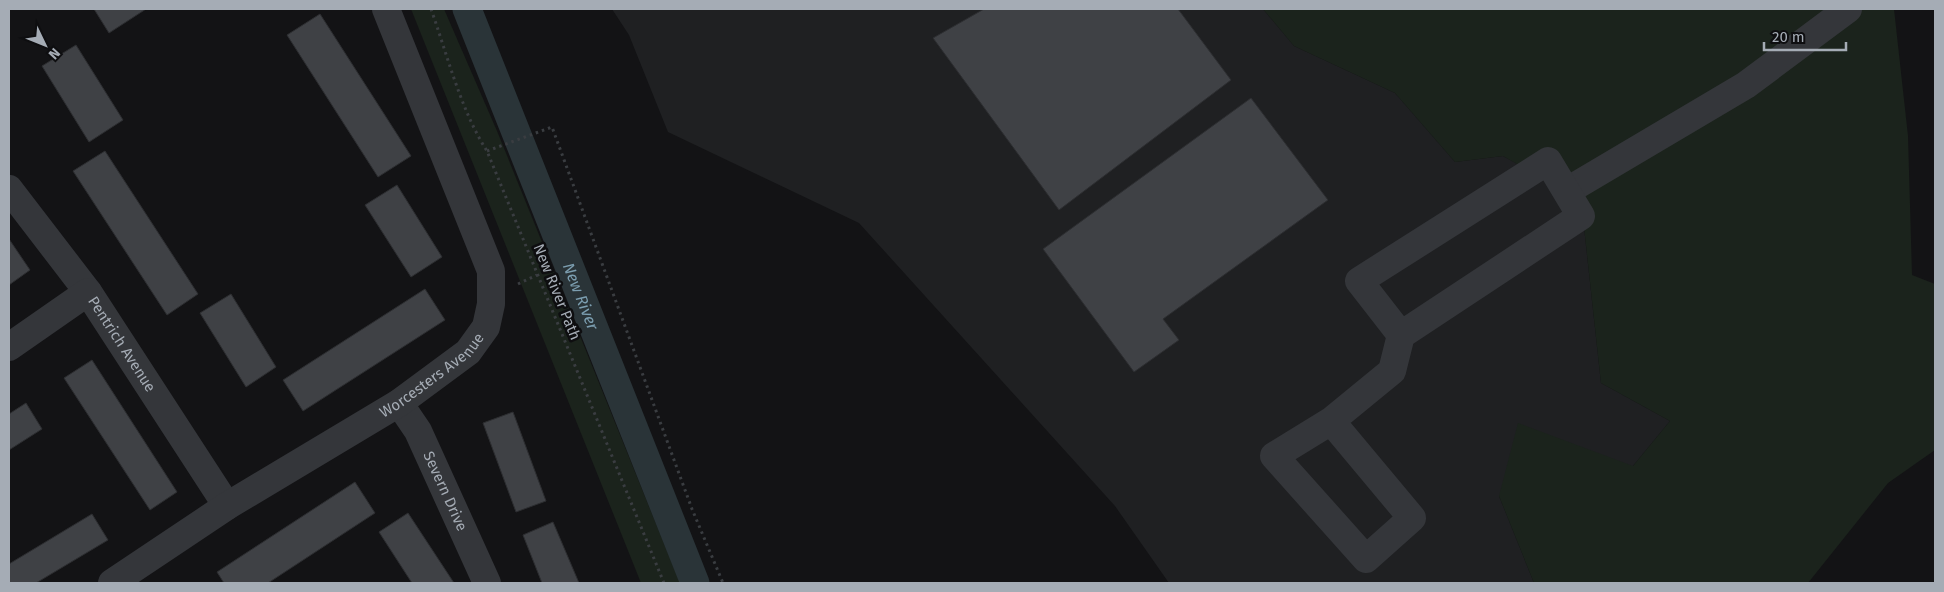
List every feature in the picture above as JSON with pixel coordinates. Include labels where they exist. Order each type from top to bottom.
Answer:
[{"type":"street","name":"Worcesters Avenue","points":[[112,583],[227,506],[400,402],[468,352],[486,327],[490,304],[491,271],[386,9]]},
{"type":"street","points":[[1567,191],[1746,85],[1848,9]]},
{"type":"street","points":[[1331,421],[1412,518],[1366,558],[1274,456],[1331,421],[1392,371],[1401,335],[1581,216],[1548,161],[1359,281],[1401,335]]},
{"type":"street","name":"Pentrich Avenue","points":[[9,189],[88,292],[227,506]]},
{"type":"street","points":[[9,347],[88,292]]},
{"type":"street","name":"Severn Drive","points":[[400,402],[418,431],[487,583]]},
{"type":"path","name":"New River Path","points":[[431,9],[463,101],[480,141],[487,151],[536,276],[664,583]]},
{"type":"path","points":[[487,151],[552,127],[688,500],[723,583]]},
{"type":"shaded area","points":[[411,9],[444,9],[497,131],[680,583],[641,583]]},
{"type":"shaded area","points":[[612,9],[1263,9],[1294,46],[1395,93],[1455,162],[1503,156],[1567,191],[1584,227],[1601,383],[1670,421],[1633,466],[1499,496],[1534,583],[1169,583],[1115,506],[859,223],[668,132],[629,35]]},
{"type":"shaded area","points":[[1263,9],[1894,9],[1908,136],[1912,275],[1935,284],[1935,450],[1888,483],[1808,583],[1534,583],[1499,496],[1518,423],[1633,466],[1670,421],[1601,383],[1584,227],[1567,192],[1503,156],[1455,162],[1395,93],[1294,46]]},
{"type":"building","points":[[94,9],[146,9],[109,33]]},
{"type":"building","points":[[984,9],[1178,9],[1231,80],[1059,210],[933,38]]},
{"type":"building","points":[[320,14],[411,156],[378,177],[287,35]]},
{"type":"building","points":[[76,45],[123,120],[89,142],[42,66]]},
{"type":"building","points":[[1251,98],[1328,200],[1163,319],[1179,340],[1134,372],[1043,249]]},
{"type":"building","points":[[105,151],[198,294],[167,315],[73,171]]},
{"type":"building","points":[[397,185],[442,257],[411,277],[365,205]]},
{"type":"building","points":[[9,239],[30,270],[9,285]]},
{"type":"building","points":[[425,289],[445,320],[303,411],[283,380]]},
{"type":"building","points":[[231,294],[276,367],[246,387],[200,313]]},
{"type":"building","points":[[92,360],[177,492],[150,510],[64,378]]},
{"type":"building","points":[[26,403],[42,429],[9,450],[9,414]]},
{"type":"building","points":[[513,412],[546,501],[516,512],[483,423]]},
{"type":"building","points":[[355,482],[375,513],[268,583],[224,583],[217,572]]},
{"type":"building","points":[[408,513],[454,583],[412,583],[379,532]]},
{"type":"building","points":[[92,514],[108,540],[36,583],[9,583],[9,564]]},
{"type":"building","points":[[553,522],[579,583],[542,583],[523,535]]},
{"type":"waterway","name":"New River","points":[[467,9],[695,583]]}]
